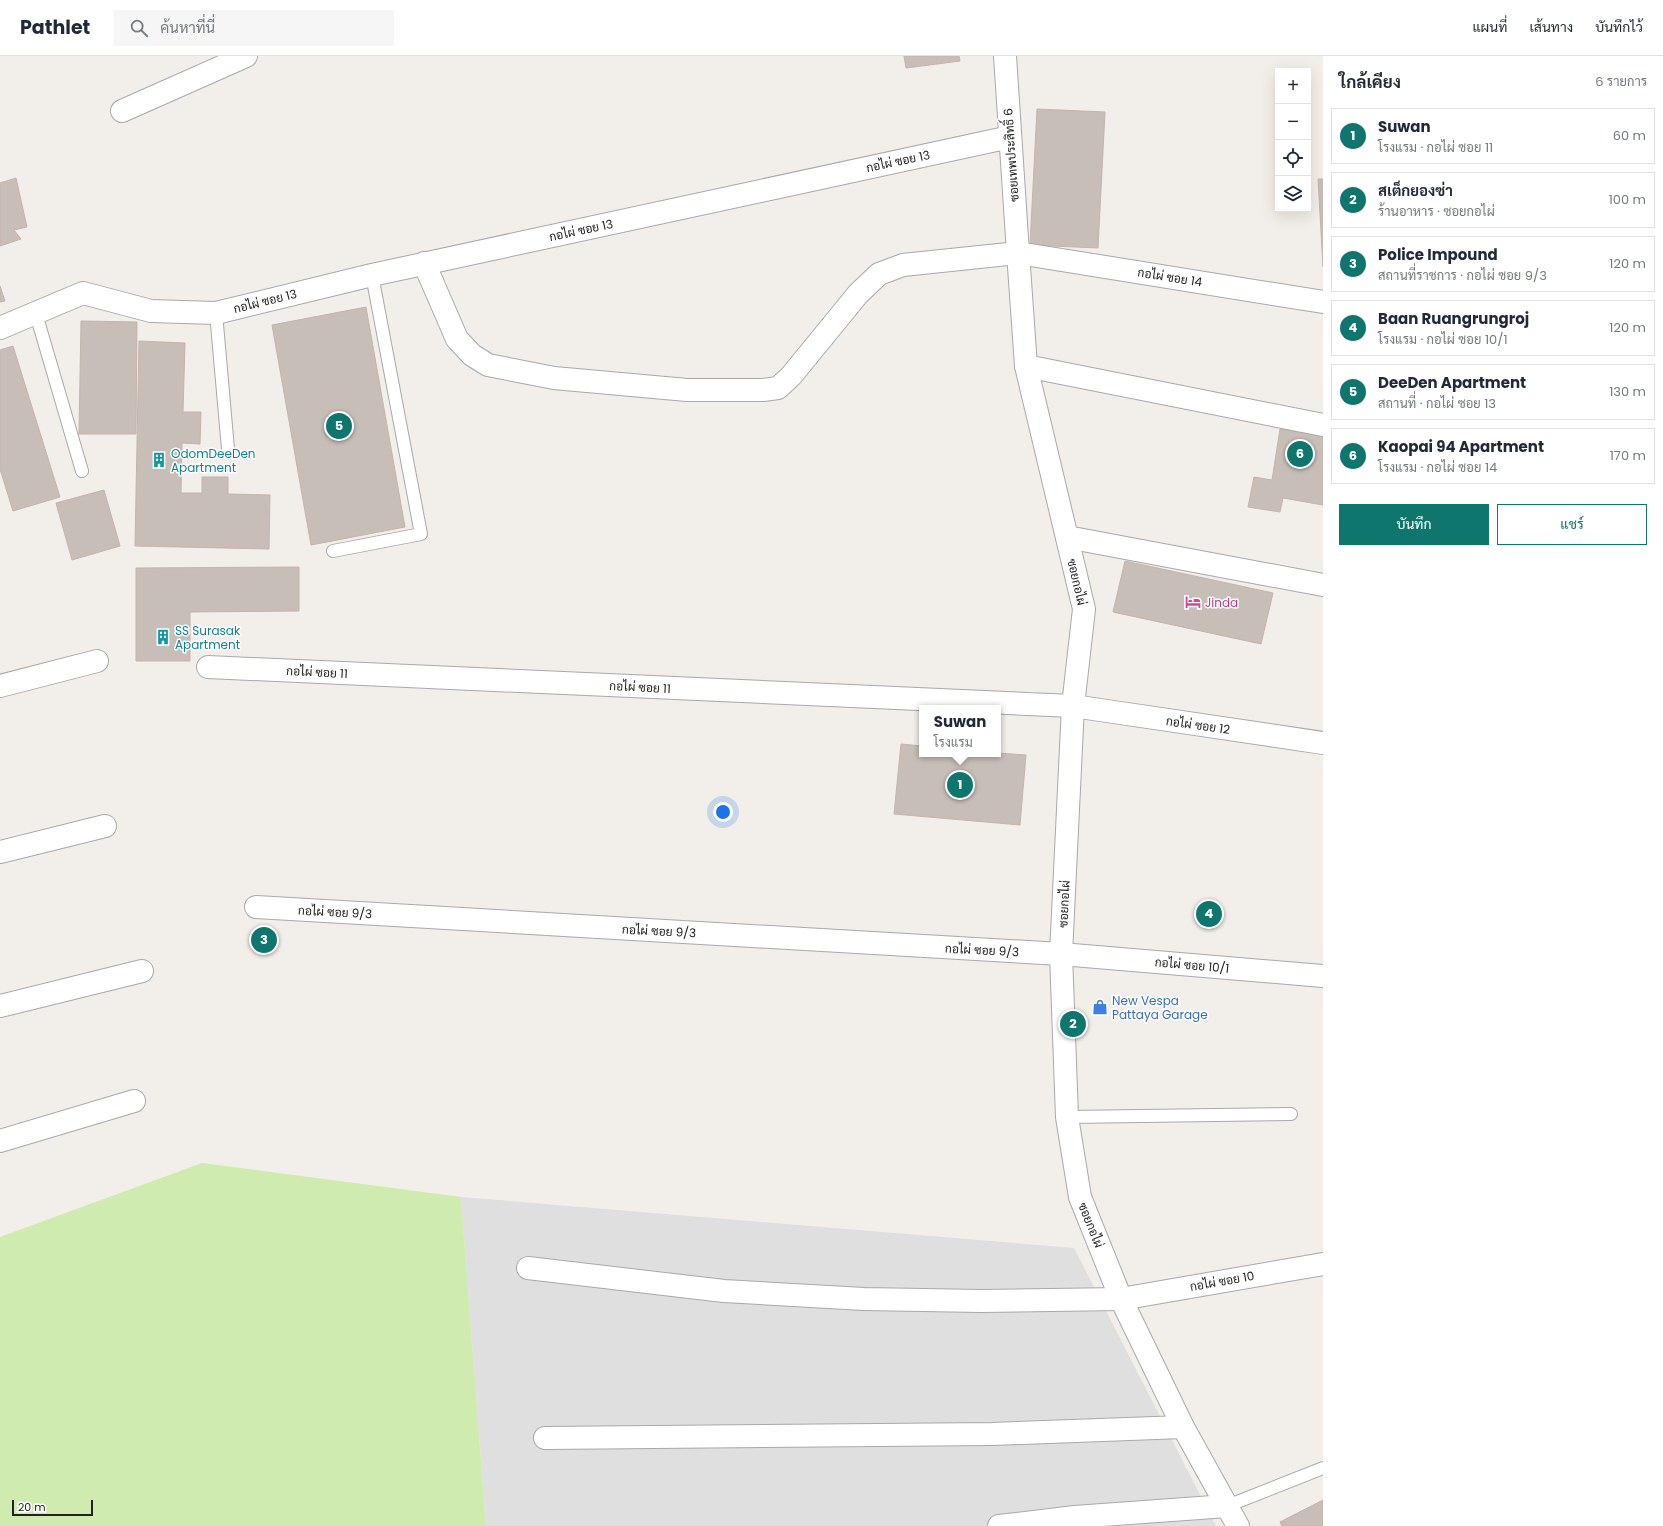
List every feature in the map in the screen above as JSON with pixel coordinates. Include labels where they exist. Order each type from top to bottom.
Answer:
[{"type":"street","points":[[122,111],[246,56]]},
{"type":"street","name":"ซอยเทพประสิทธิ์ 6","points":[[1005,56],[1018,253]]},
{"type":"street","name":"กอไผ่ ซอย 13","points":[[0,328],[83,293],[151,311],[216,313],[424,263],[1010,137]]},
{"type":"street","name":"กอไผ่ ซอย 14","points":[[424,263],[457,339],[472,355],[488,365],[554,378],[687,390],[763,390],[778,388],[791,376],[858,294],[879,274],[903,265],[1018,253],[1323,302]]},
{"type":"street","name":"ซอยกอไผ่","points":[[1018,253],[1026,366],[1084,609],[1073,706],[1061,954],[1068,1117],[1080,1198],[1121,1299],[1183,1427],[1238,1526]]},
{"type":"street","points":[[1026,366],[1323,425]]},
{"type":"street","points":[[1067,537],[1323,585]]},
{"type":"street","points":[[0,686],[97,661]]},
{"type":"street","name":"กอไผ่ ซอย 11","points":[[208,667],[1073,706]]},
{"type":"street","name":"กอไผ่ ซอย 12","points":[[1073,706],[1323,744]]},
{"type":"street","points":[[0,852],[105,826]]},
{"type":"street","name":"กอไผ่ ซอย 9/3","points":[[256,907],[1061,954]]},
{"type":"street","name":"กอไผ่ ซอย 10/1","points":[[1061,954],[1323,976]]},
{"type":"street","points":[[0,1006],[142,971]]},
{"type":"street","points":[[0,1142],[134,1101]]},
{"type":"street","name":"กอไผ่ ซอย 10","points":[[528,1268],[724,1291],[864,1299],[981,1301],[1121,1299],[1323,1264]]},
{"type":"street","points":[[545,1438],[992,1434],[1183,1427]]},
{"type":"street","points":[[999,1526],[1075,1517],[1227,1506]]},
{"type":"lane","points":[[333,551],[421,534],[372,275]]},
{"type":"lane","points":[[216,313],[228,449]]},
{"type":"lane","points":[[36,314],[82,471]]},
{"type":"lane","points":[[1068,1117],[1291,1114]]},
{"type":"lane","points":[[1227,1506],[1323,1468]]},
{"type":"shaded area","points":[[461,1197],[1074,1248],[1216,1526],[486,1526]]},
{"type":"green space","points":[[202,1163],[461,1197],[486,1526],[0,1526],[0,1237]]},
{"type":"building","points":[[904,56],[959,56],[960,61],[906,68]]},
{"type":"building","points":[[1037,109],[1105,112],[1098,248],[1030,245]]},
{"type":"building","points":[[16,178],[27,227],[14,230],[21,239],[0,246],[0,183]]},
{"type":"building","points":[[1318,179],[1323,179],[1323,267]]},
{"type":"building","points":[[0,286],[5,301],[0,302]]},
{"type":"building","points":[[366,307],[405,527],[311,545],[272,325]]},
{"type":"building","points":[[81,321],[137,322],[136,434],[79,434]]},
{"type":"building","name":"OdomDeeDen Apartment","points":[[139,341],[185,343],[183,412],[201,412],[200,444],[182,443],[181,493],[202,493],[202,477],[228,477],[228,494],[270,495],[269,549],[135,546]]},
{"type":"building","points":[[13,346],[60,497],[13,511],[0,469],[0,350]]},
{"type":"building","points":[[1280,429],[1323,436],[1323,505],[1283,498],[1280,512],[1248,507],[1254,477],[1272,480]]},
{"type":"building","points":[[104,490],[120,546],[72,560],[56,503]]},
{"type":"building","name":"Jinda","points":[[1125,561],[1273,593],[1261,644],[1113,612]]},
{"type":"building","name":"SS Surasak Apartment","points":[[299,567],[299,611],[190,612],[190,661],[136,661],[136,568]]},
{"type":"building","points":[[901,744],[919,746],[919,757],[1001,757],[1001,753],[1026,755],[1020,825],[894,814]]},
{"type":"building","points":[[1323,1500],[1323,1526],[1282,1526],[1280,1522]]},
{"type":"place","name":"DeeDen Apartment","points":[[339,426]]},
{"type":"place","name":"Kaopai 94 Apartment","points":[[1300,454]]},
{"type":"place","name":"OdomDeeDen Apartment","points":[[159,460]]},
{"type":"place","name":"Jinda","points":[[1193,602]]},
{"type":"place","name":"SS Surasak Apartment","points":[[163,637]]},
{"type":"place","name":"Suwan","points":[[960,785]]},
{"type":"place","name":"Baan Ruangrungroj","points":[[1209,914]]},
{"type":"place","name":"Police Impound","points":[[264,940]]},
{"type":"place","name":"New Vespa Pattaya Garage","points":[[1100,1007]]},
{"type":"place","name":"สเต็กยองซ่า","points":[[1073,1024]]}]
